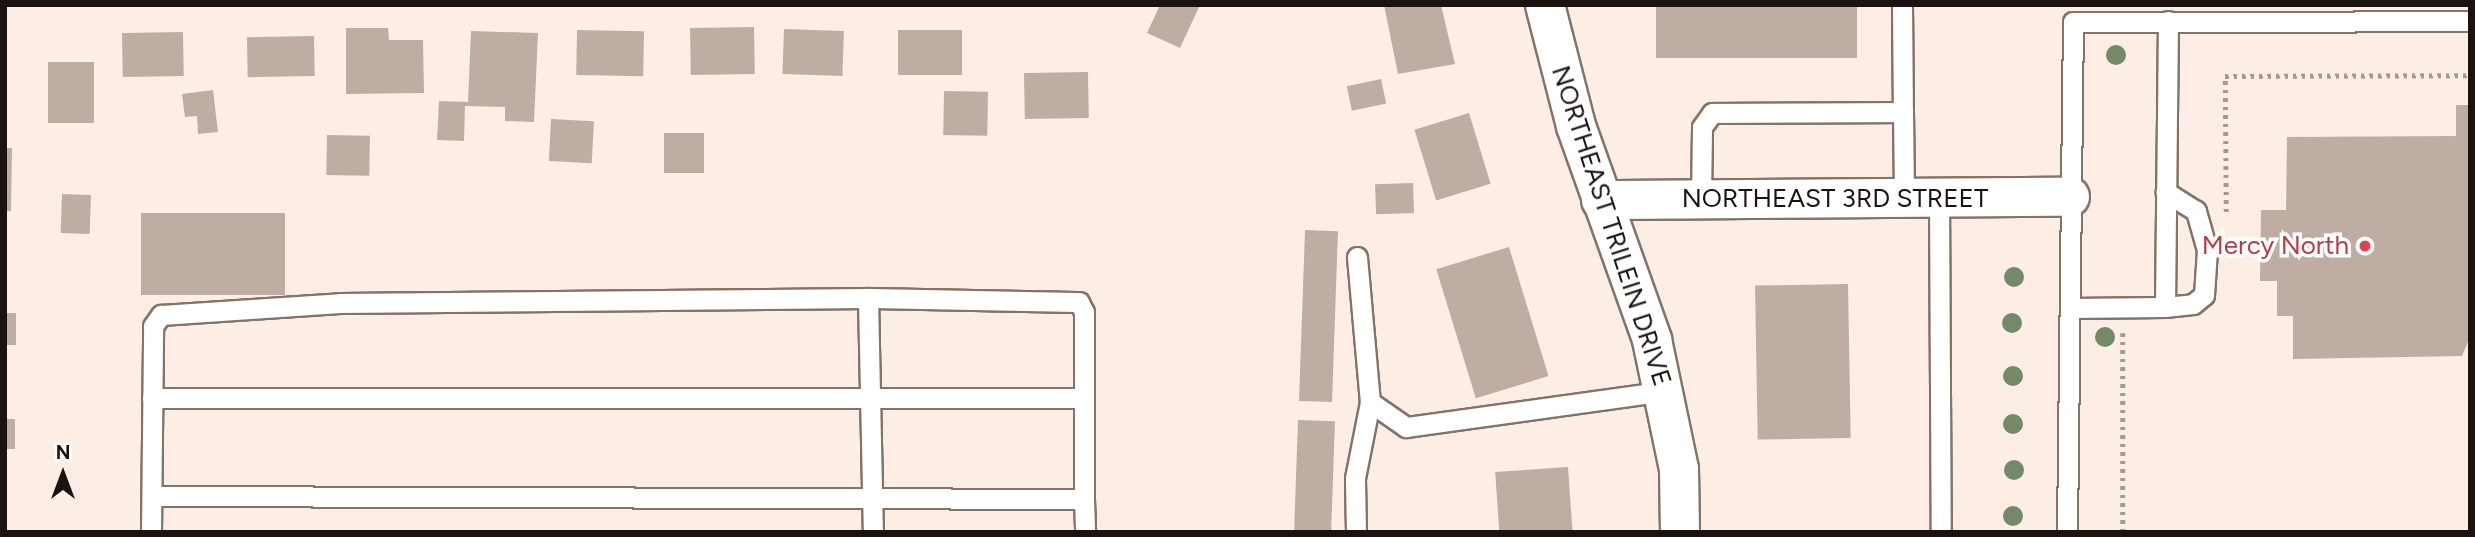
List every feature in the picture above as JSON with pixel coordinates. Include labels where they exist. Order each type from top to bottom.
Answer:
[{"type":"street","name":"NORTHEAST TRILEIN DRIVE","points":[[1545,5],[1601,200],[1665,391],[1678,468],[1680,532]]},
{"type":"street","name":"NORTHEAST 3RD STREET","points":[[1601,200],[2070,197]]},
{"type":"lane","points":[[1902,5],[1903,112],[1921,198],[1941,532]]},
{"type":"lane","points":[[2067,532],[2073,22],[2470,20]]},
{"type":"lane","points":[[2165,307],[2168,21]]},
{"type":"lane","points":[[1701,200],[1702,127],[1712,113],[1903,112]]},
{"type":"lane","points":[[2070,308],[2165,307],[2193,304],[2204,295],[2207,275],[2196,211],[2166,192]]},
{"type":"lane","points":[[1356,532],[1355,478],[1370,402],[1357,257]]},
{"type":"lane","points":[[867,298],[873,532]]},
{"type":"lane","points":[[151,532],[153,326],[162,315],[340,303],[867,298],[1079,302],[1085,532]]},
{"type":"lane","points":[[1370,402],[1406,427],[1665,391]]},
{"type":"lane","points":[[152,398],[1083,398]]},
{"type":"lane","points":[[152,496],[872,495],[1084,499]]},
{"type":"building","points":[[1160,5],[1200,5],[1180,48],[1147,33]]},
{"type":"building","points":[[1384,5],[1441,5],[1455,64],[1398,74]]},
{"type":"building","points":[[1656,5],[1857,5],[1857,58],[1656,58]]},
{"type":"building","points":[[754,27],[755,74],[691,75],[690,28]]},
{"type":"building","points":[[346,28],[388,28],[389,40],[423,40],[424,93],[346,94]]},
{"type":"building","points":[[784,29],[844,31],[842,76],[782,74]]},
{"type":"building","points":[[577,30],[644,31],[643,76],[576,75]]},
{"type":"building","points":[[898,30],[962,30],[962,75],[898,75]]},
{"type":"building","points":[[471,31],[538,33],[534,122],[505,121],[505,107],[465,106],[464,141],[437,140],[439,101],[468,102]]},
{"type":"building","points":[[183,32],[184,76],[123,77],[122,33]]},
{"type":"building","points":[[314,36],[315,76],[248,77],[247,37]]},
{"type":"building","points":[[48,62],[94,62],[94,123],[48,123]]},
{"type":"building","points":[[1088,72],[1089,118],[1025,119],[1024,73]]},
{"type":"building","points":[[1381,79],[1386,103],[1352,111],[1347,86]]},
{"type":"building","points":[[213,90],[218,132],[198,134],[197,116],[185,117],[182,94]]},
{"type":"building","points":[[944,91],[988,92],[987,136],[943,135]]},
{"type":"building","name":"Mercy North","points":[[2456,105],[2470,105],[2470,337],[2462,356],[2293,359],[2293,316],[2277,316],[2277,281],[2260,281],[2261,210],[2286,210],[2287,137],[2456,136]]},
{"type":"building","points":[[1469,113],[1491,184],[1436,200],[1414,130]]},
{"type":"building","points":[[551,119],[594,121],[592,163],[549,161]]},
{"type":"building","points":[[664,133],[704,133],[704,173],[664,173]]},
{"type":"building","points":[[327,135],[370,136],[369,176],[326,175]]},
{"type":"building","points":[[5,148],[12,148],[11,211],[5,211]]},
{"type":"building","points":[[1413,183],[1414,213],[1376,214],[1375,184]]},
{"type":"building","points":[[62,194],[91,195],[90,234],[61,233]]},
{"type":"building","points":[[141,213],[285,213],[285,295],[141,295]]},
{"type":"building","points":[[1305,230],[1338,231],[1332,402],[1299,401]]},
{"type":"building","points":[[1509,247],[1548,376],[1476,398],[1436,269]]},
{"type":"building","points":[[1848,284],[1851,438],[1758,440],[1755,286]]},
{"type":"building","points":[[5,313],[16,313],[16,345],[5,345]]},
{"type":"building","points":[[5,419],[15,419],[15,449],[5,449]]},
{"type":"building","points":[[1298,420],[1335,421],[1331,532],[1294,532]]},
{"type":"building","points":[[1568,467],[1573,532],[1499,532],[1495,472]]},
{"type":"place","name":"Mercy North","points":[[2365,246]]}]
